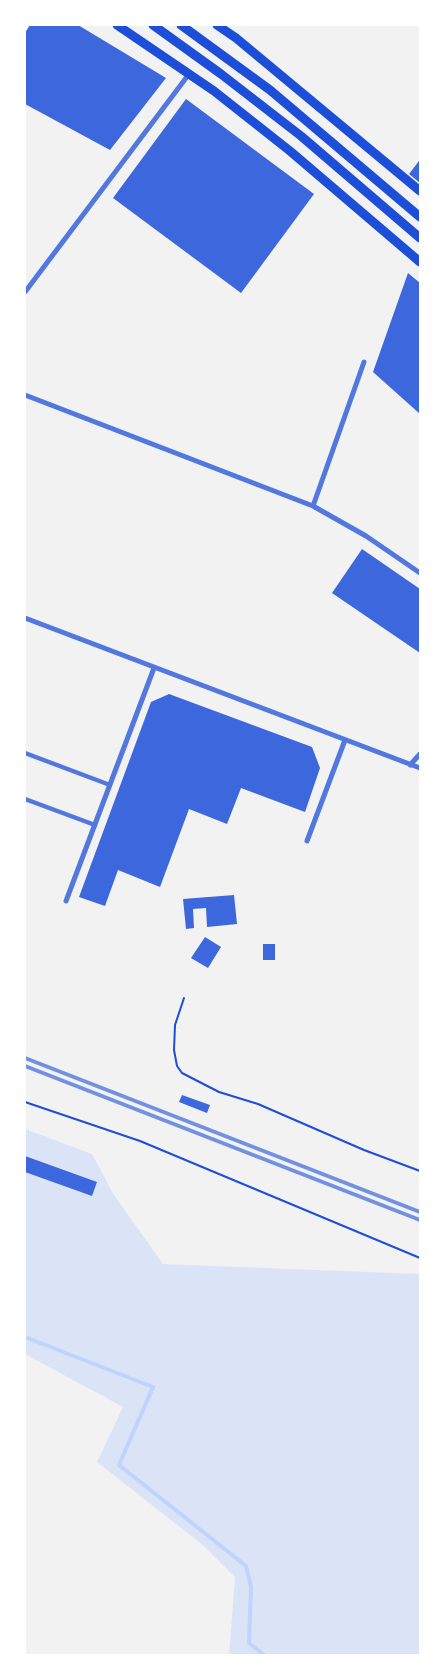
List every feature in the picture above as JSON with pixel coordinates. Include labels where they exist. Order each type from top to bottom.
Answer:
[{"type":"main road","points":[[117,25],[214,92],[290,151],[420,262]]},
{"type":"main road","points":[[153,25],[221,74],[301,136],[420,238]]},
{"type":"main road","points":[[181,25],[270,90],[420,217]]},
{"type":"main road","points":[[217,25],[236,38],[420,191]]},
{"type":"street","points":[[25,292],[189,74]]},
{"type":"street","points":[[313,506],[364,362]]},
{"type":"street","points":[[25,395],[313,506],[366,536],[420,573]]},
{"type":"street","points":[[25,618],[420,768]]},
{"type":"street","points":[[66,901],[154,668]]},
{"type":"street","points":[[308,841],[346,740]]},
{"type":"street","points":[[25,753],[110,785]]},
{"type":"street","points":[[410,764],[420,754]]},
{"type":"street","points":[[25,799],[95,825]]},
{"type":"path","points":[[184,998],[175,1026],[174,1050],[177,1066],[182,1073],[211,1089],[258,1104],[364,1150],[420,1171]]},
{"type":"path","points":[[25,1102],[140,1141],[420,1258]]},
{"type":"shaded area","points":[[25,1129],[92,1154],[114,1195],[163,1264],[420,1274],[420,1655],[229,1655],[235,1577],[204,1546],[97,1462],[123,1407],[25,1354]]},
{"type":"building","points":[[30,25],[78,25],[166,78],[110,150],[25,104],[25,33]]},
{"type":"building","points":[[186,99],[314,194],[241,293],[113,198]]},
{"type":"building","points":[[420,162],[420,183],[409,174]]},
{"type":"building","points":[[408,273],[420,283],[420,414],[373,372]]},
{"type":"building","points":[[362,549],[420,589],[420,653],[332,593]]},
{"type":"building","points":[[169,694],[312,747],[320,768],[305,812],[241,788],[227,824],[189,809],[160,887],[118,870],[105,906],[79,897],[151,702]]},
{"type":"building","points":[[234,895],[237,924],[207,927],[206,908],[193,909],[194,928],[186,929],[183,899]]},
{"type":"building","points":[[205,937],[221,947],[208,968],[191,958]]},
{"type":"building","points":[[263,944],[275,944],[275,960],[263,960]]},
{"type":"building","points":[[182,1095],[210,1105],[207,1113],[179,1102]]},
{"type":"building","points":[[25,1156],[97,1182],[92,1196],[25,1172]]},
{"type":"waterway","points":[[25,1337],[153,1387],[119,1465],[246,1566],[251,1587],[249,1643],[264,1655]]},
{"type":"railway","points":[[25,1058],[420,1212]]},
{"type":"railway","points":[[25,1066],[420,1220]]}]
